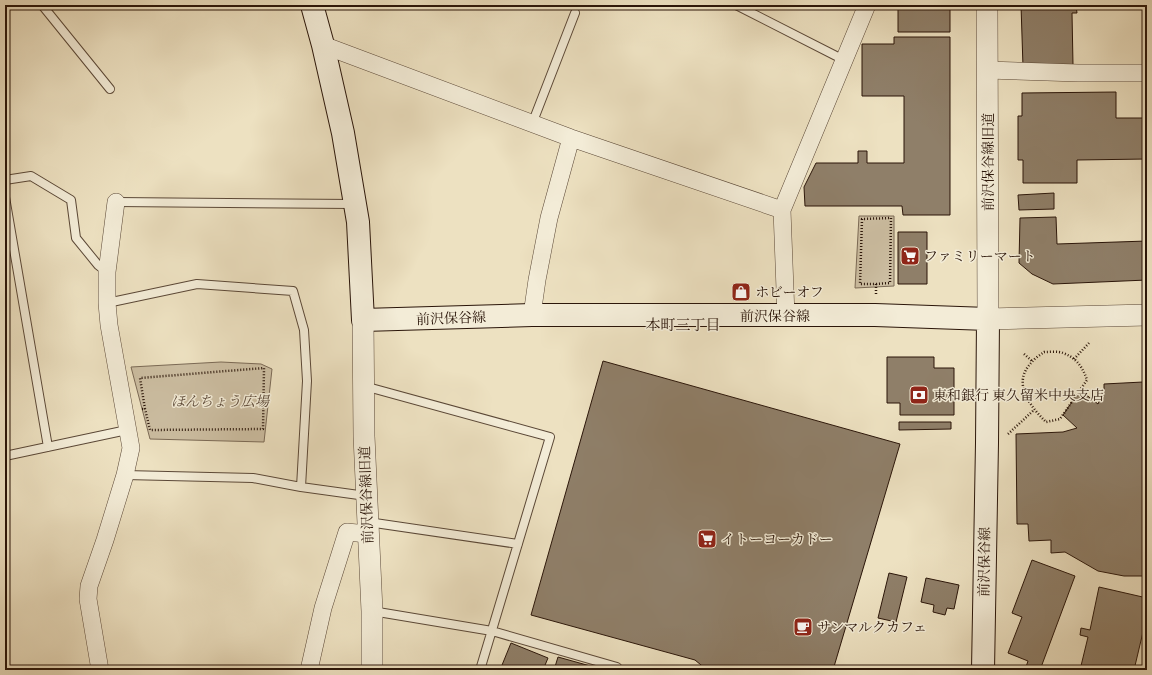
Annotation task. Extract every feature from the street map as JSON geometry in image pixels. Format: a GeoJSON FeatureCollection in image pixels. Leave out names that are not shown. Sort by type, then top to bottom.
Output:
{"type":"FeatureCollection","features":[{"type":"Feature","properties":{"kind":"main road"},"geometry":{"type":"LineString","coordinates":[[312,5],[323,45],[343,133],[358,222],[363,320]]}},
{"type":"Feature","properties":{"kind":"main road","name":"前沢保谷線"},"geometry":{"type":"LineString","coordinates":[[363,320],[532,315],[875,315],[988,319],[983,670]]}},
{"type":"Feature","properties":{"kind":"street"},"geometry":{"type":"LineString","coordinates":[[786,316],[782,210],[867,5]]}},
{"type":"Feature","properties":{"kind":"street","name":"前沢保谷線旧道"},"geometry":{"type":"LineString","coordinates":[[988,5],[988,319]]}},
{"type":"Feature","properties":{"kind":"street"},"geometry":{"type":"LineString","coordinates":[[323,45],[532,124],[782,210]]}},
{"type":"Feature","properties":{"kind":"street"},"geometry":{"type":"LineString","coordinates":[[988,70],[1078,73],[1147,73]]}},
{"type":"Feature","properties":{"kind":"street"},"geometry":{"type":"LineString","coordinates":[[532,315],[549,218],[572,138]]}},
{"type":"Feature","properties":{"kind":"street"},"geometry":{"type":"LineString","coordinates":[[100,670],[88,599],[89,586],[105,540],[131,448],[123,410],[109,325],[107,303],[107,272],[116,202]]}},
{"type":"Feature","properties":{"kind":"street"},"geometry":{"type":"LineString","coordinates":[[988,319],[1147,315]]}},
{"type":"Feature","properties":{"kind":"street","name":"前沢保谷線旧道"},"geometry":{"type":"LineString","coordinates":[[363,320],[366,496],[372,610],[372,670]]}},
{"type":"Feature","properties":{"kind":"street"},"geometry":{"type":"LineString","coordinates":[[309,670],[323,608],[346,532],[367,528]]}},
{"type":"Feature","properties":{"kind":"lane"},"geometry":{"type":"LineString","coordinates":[[42,5],[110,89]]}},
{"type":"Feature","properties":{"kind":"lane"},"geometry":{"type":"LineString","coordinates":[[736,5],[844,60]]}},
{"type":"Feature","properties":{"kind":"lane"},"geometry":{"type":"LineString","coordinates":[[532,124],[575,13]]}},
{"type":"Feature","properties":{"kind":"lane"},"geometry":{"type":"LineString","coordinates":[[5,180],[31,176],[71,200],[76,238],[98,265],[107,272]]}},
{"type":"Feature","properties":{"kind":"lane"},"geometry":{"type":"LineString","coordinates":[[5,197],[48,448]]}},
{"type":"Feature","properties":{"kind":"lane"},"geometry":{"type":"LineString","coordinates":[[116,202],[355,204]]}},
{"type":"Feature","properties":{"kind":"lane"},"geometry":{"type":"LineString","coordinates":[[107,303],[197,284],[293,291],[304,330],[307,381],[301,487]]}},
{"type":"Feature","properties":{"kind":"lane"},"geometry":{"type":"LineString","coordinates":[[364,385],[550,437],[480,670]]}},
{"type":"Feature","properties":{"kind":"lane"},"geometry":{"type":"LineString","coordinates":[[5,456],[127,430]]}},
{"type":"Feature","properties":{"kind":"lane"},"geometry":{"type":"LineString","coordinates":[[124,475],[253,478],[301,487],[366,496]]}},
{"type":"Feature","properties":{"kind":"lane"},"geometry":{"type":"LineString","coordinates":[[367,528],[518,544]]}},
{"type":"Feature","properties":{"kind":"lane"},"geometry":{"type":"LineString","coordinates":[[372,610],[492,631],[617,667],[616,670]]}},
{"type":"Feature","properties":{"kind":"path"},"geometry":{"type":"LineString","coordinates":[[891,218],[890,283],[876,284],[860,284],[862,219],[891,218]]}},
{"type":"Feature","properties":{"kind":"path"},"geometry":{"type":"LineString","coordinates":[[876,284],[876,297]]}},
{"type":"Feature","properties":{"kind":"path"},"geometry":{"type":"LineString","coordinates":[[1074,359],[1089,343]]}},
{"type":"Feature","properties":{"kind":"path"},"geometry":{"type":"LineString","coordinates":[[1044,352],[1062,352],[1074,359],[1083,368],[1087,380],[1060,419],[1046,422],[1034,410],[1024,395],[1023,379],[1025,370],[1032,361],[1044,352]]}},
{"type":"Feature","properties":{"kind":"path"},"geometry":{"type":"LineString","coordinates":[[1024,354],[1032,361]]}},
{"type":"Feature","properties":{"kind":"path"},"geometry":{"type":"LineString","coordinates":[[264,368],[263,429],[150,430],[145,409],[140,378],[264,368]]}},
{"type":"Feature","properties":{"kind":"path"},"geometry":{"type":"LineString","coordinates":[[123,410],[145,409]]}},
{"type":"Feature","properties":{"kind":"path"},"geometry":{"type":"LineString","coordinates":[[1007,434],[1034,410]]}},
{"type":"Feature","properties":{"kind":"green space"},"geometry":{"type":"Polygon","coordinates":[[[859,216],[894,216],[894,286],[855,288],[859,216]]]}},
{"type":"Feature","properties":{"kind":"green space","name":"ほんちょう広場"},"geometry":{"type":"Polygon","coordinates":[[[221,362],[261,364],[272,369],[264,442],[150,439],[131,367],[221,362]]]}},
{"type":"Feature","properties":{"kind":"building"},"geometry":{"type":"Polygon","coordinates":[[[898,5],[928,5],[928,8],[950,8],[950,32],[898,32],[898,5]]]}},
{"type":"Feature","properties":{"kind":"building"},"geometry":{"type":"Polygon","coordinates":[[[1021,5],[1076,5],[1077,13],[1072,13],[1073,65],[1023,67],[1021,5]]]}},
{"type":"Feature","properties":{"kind":"building"},"geometry":{"type":"Polygon","coordinates":[[[894,37],[950,37],[950,215],[903,215],[902,206],[805,206],[804,187],[816,163],[858,163],[858,151],[867,151],[867,163],[904,163],[904,96],[862,96],[862,44],[894,44],[894,37]]]}},
{"type":"Feature","properties":{"kind":"building"},"geometry":{"type":"Polygon","coordinates":[[[1116,92],[1116,118],[1147,118],[1147,159],[1077,160],[1077,183],[1023,183],[1023,160],[1018,160],[1018,116],[1022,116],[1022,93],[1116,92]]]}},
{"type":"Feature","properties":{"kind":"building"},"geometry":{"type":"Polygon","coordinates":[[[1054,193],[1054,209],[1019,210],[1018,195],[1054,193]]]}},
{"type":"Feature","properties":{"kind":"building"},"geometry":{"type":"Polygon","coordinates":[[[1056,217],[1057,244],[1147,241],[1147,280],[1053,284],[1032,274],[1019,263],[1020,218],[1056,217]]]}},
{"type":"Feature","properties":{"kind":"building"},"geometry":{"type":"Polygon","coordinates":[[[898,232],[927,232],[927,284],[898,284],[898,232]]]}},
{"type":"Feature","properties":{"kind":"building"},"geometry":{"type":"Polygon","coordinates":[[[887,357],[934,357],[934,368],[954,368],[954,415],[900,415],[900,403],[887,403],[887,357]]]}},
{"type":"Feature","properties":{"kind":"building"},"geometry":{"type":"Polygon","coordinates":[[[603,361],[900,444],[833,670],[707,670],[695,660],[531,615],[603,361]]]}},
{"type":"Feature","properties":{"kind":"building"},"geometry":{"type":"Polygon","coordinates":[[[1143,376],[1147,376],[1147,576],[1124,576],[1098,571],[1065,552],[1051,553],[1051,540],[1029,541],[1028,524],[1017,524],[1016,434],[1063,432],[1077,428],[1063,415],[1080,390],[1098,404],[1104,390],[1104,384],[1143,382],[1143,376]]]}},
{"type":"Feature","properties":{"kind":"building"},"geometry":{"type":"Polygon","coordinates":[[[899,422],[951,422],[951,429],[899,430],[899,422]]]}},
{"type":"Feature","properties":{"kind":"building"},"geometry":{"type":"Polygon","coordinates":[[[1032,560],[1075,576],[1040,670],[1025,670],[1028,661],[1008,653],[1022,617],[1012,613],[1032,560]]]}},
{"type":"Feature","properties":{"kind":"building"},"geometry":{"type":"Polygon","coordinates":[[[889,573],[907,577],[896,622],[878,618],[889,573]]]}},
{"type":"Feature","properties":{"kind":"building"},"geometry":{"type":"Polygon","coordinates":[[[926,578],[959,585],[954,609],[947,608],[945,615],[933,612],[934,605],[921,602],[926,578]]]}},
{"type":"Feature","properties":{"kind":"building"},"geometry":{"type":"Polygon","coordinates":[[[1099,587],[1147,598],[1147,615],[1134,670],[1080,670],[1088,637],[1080,635],[1081,628],[1090,630],[1099,587]]]}},
{"type":"Feature","properties":{"kind":"building"},"geometry":{"type":"Polygon","coordinates":[[[511,643],[548,658],[543,670],[500,670],[511,643]]]}},
{"type":"Feature","properties":{"kind":"building"},"geometry":{"type":"Polygon","coordinates":[[[558,657],[601,669],[601,670],[554,670],[558,657]]]}},
{"type":"Feature","properties":{"kind":"place","name":"ファミリーマート"},"geometry":{"type":"Point","coordinates":[910,256]}},
{"type":"Feature","properties":{"kind":"place","name":"ホビーオフ"},"geometry":{"type":"Point","coordinates":[741,292]}},
{"type":"Feature","properties":{"kind":"place","name":"東和銀行 東久留米中央支店"},"geometry":{"type":"Point","coordinates":[919,395]}},
{"type":"Feature","properties":{"kind":"place","name":"イトーヨーカドー"},"geometry":{"type":"Point","coordinates":[707,539]}},
{"type":"Feature","properties":{"kind":"place","name":"サンマルクカフェ"},"geometry":{"type":"Point","coordinates":[803,627]}},
{"type":"Feature","properties":{"kind":"district","name":"本町三丁目"},"geometry":{"type":"Point","coordinates":[683,324]}}]}
